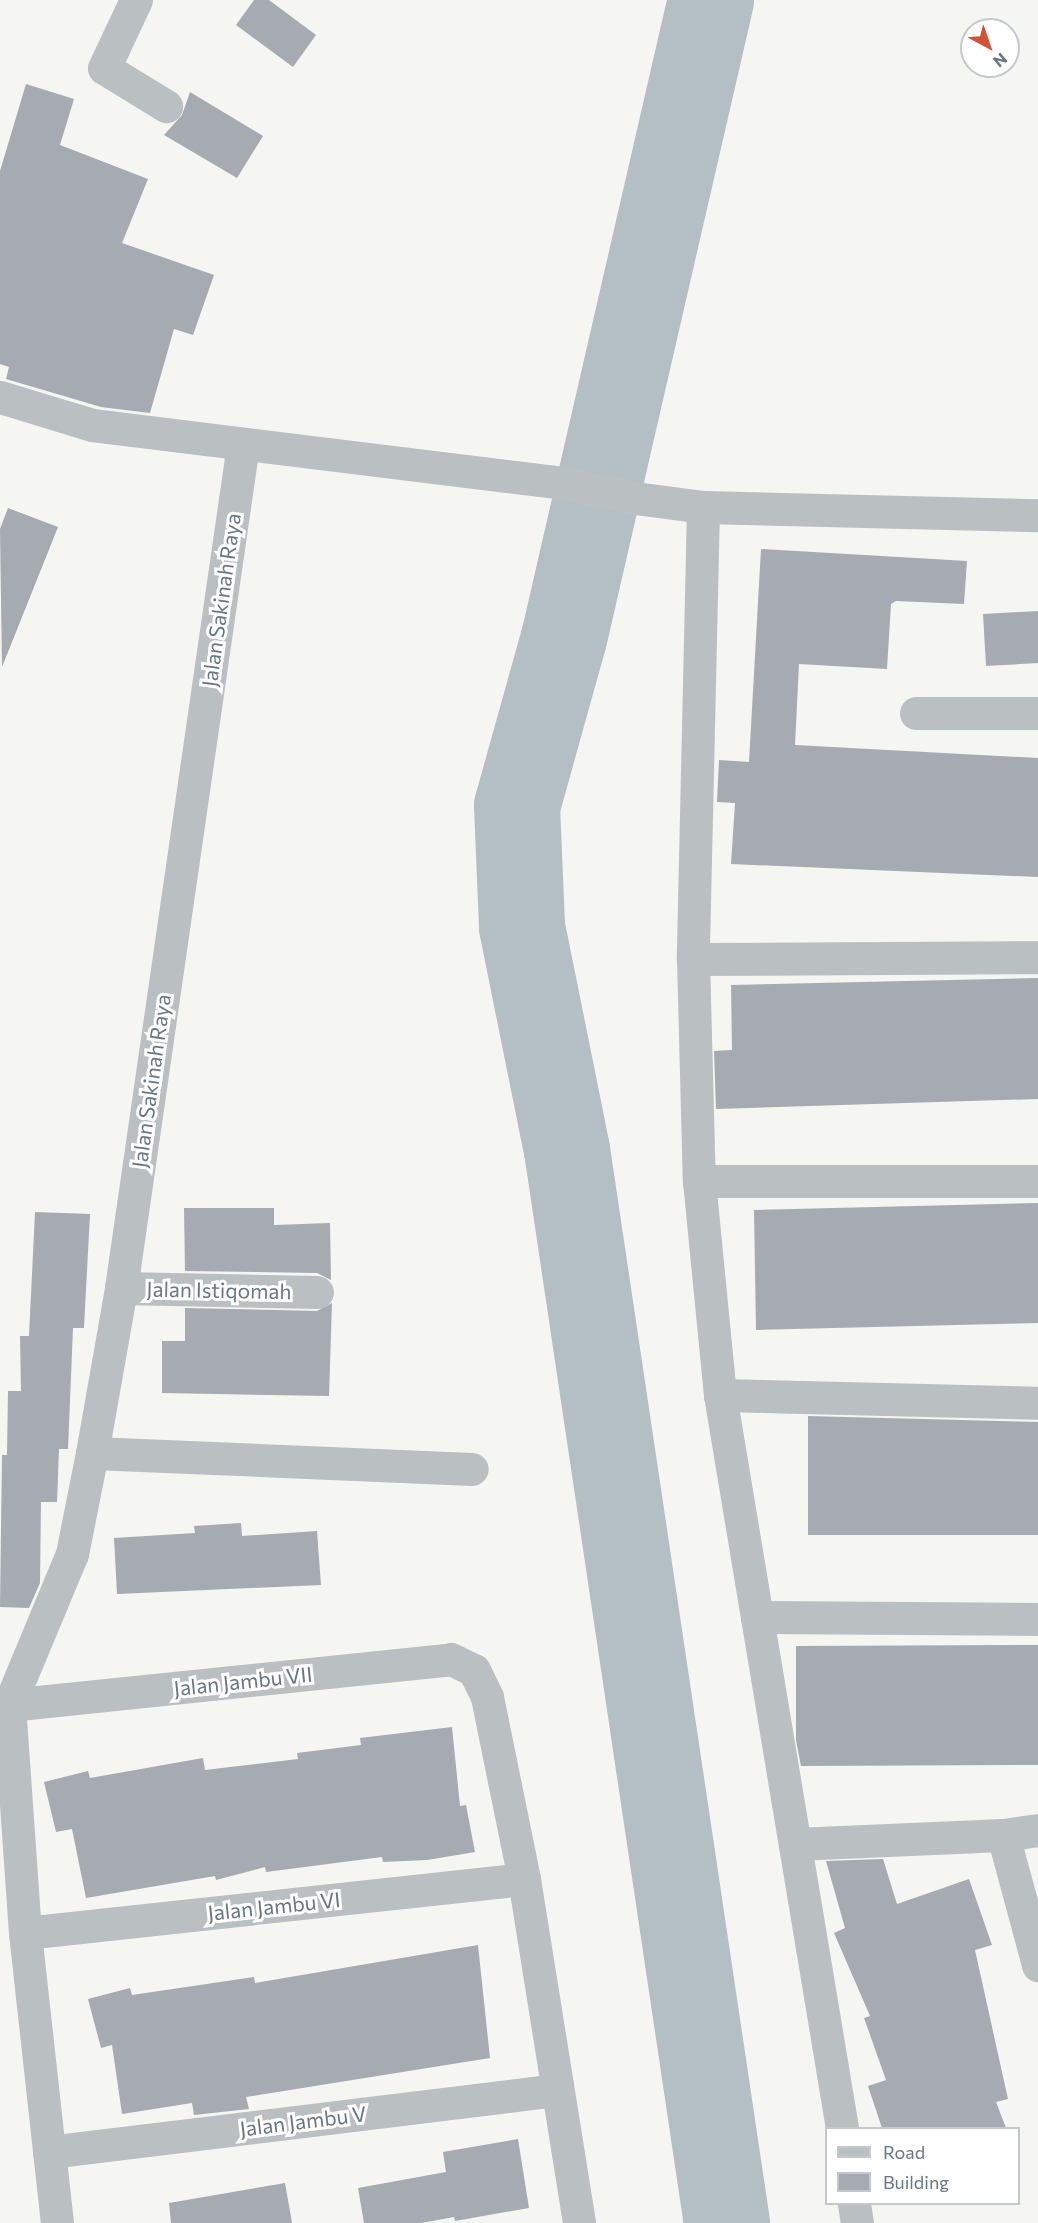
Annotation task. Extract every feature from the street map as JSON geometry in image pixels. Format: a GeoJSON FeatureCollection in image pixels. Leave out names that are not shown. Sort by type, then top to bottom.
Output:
{"type":"FeatureCollection","features":[{"type":"Feature","properties":{"kind":"street"},"geometry":{"type":"LineString","coordinates":[[136,0],[104,68],[110,75],[166,106]]}},
{"type":"Feature","properties":{"kind":"street"},"geometry":{"type":"LineString","coordinates":[[0,398],[92,425],[563,483],[635,498],[703,507],[1038,515]]}},
{"type":"Feature","properties":{"kind":"street","name":"Jalan Sakinah Raya"},"geometry":{"type":"LineString","coordinates":[[9,1705],[72,1554],[92,1453],[121,1288],[243,444]]}},
{"type":"Feature","properties":{"kind":"street"},"geometry":{"type":"LineString","coordinates":[[703,507],[693,958],[699,1181],[720,1395],[842,2127]]}},
{"type":"Feature","properties":{"kind":"street"},"geometry":{"type":"LineString","coordinates":[[916,713],[1038,713]]}},
{"type":"Feature","properties":{"kind":"street"},"geometry":{"type":"LineString","coordinates":[[693,958],[1038,957]]}},
{"type":"Feature","properties":{"kind":"street"},"geometry":{"type":"LineString","coordinates":[[699,1181],[1038,1181]]}},
{"type":"Feature","properties":{"kind":"street","name":"Jalan Istiqomah"},"geometry":{"type":"LineString","coordinates":[[121,1288],[317,1292]]}},
{"type":"Feature","properties":{"kind":"street"},"geometry":{"type":"LineString","coordinates":[[720,1395],[1038,1403]]}},
{"type":"Feature","properties":{"kind":"street"},"geometry":{"type":"LineString","coordinates":[[92,1453],[472,1469]]}},
{"type":"Feature","properties":{"kind":"street"},"geometry":{"type":"LineString","coordinates":[[757,1617],[1038,1619]]}},
{"type":"Feature","properties":{"kind":"street","name":"Jalan Jambu VII"},"geometry":{"type":"LineString","coordinates":[[9,1705],[451,1659],[474,1670],[487,1697],[524,1879]]}},
{"type":"Feature","properties":{"kind":"street"},"geometry":{"type":"LineString","coordinates":[[9,1705],[25,1933],[57,2223]]}},
{"type":"Feature","properties":{"kind":"street"},"geometry":{"type":"LineString","coordinates":[[795,1844],[1003,1835],[1038,1830]]}},
{"type":"Feature","properties":{"kind":"street"},"geometry":{"type":"LineString","coordinates":[[1003,1835],[1037,1955]]}},
{"type":"Feature","properties":{"kind":"street"},"geometry":{"type":"LineString","coordinates":[[524,1879],[579,2223]]}},
{"type":"Feature","properties":{"kind":"street","name":"Jalan Jambu VI"},"geometry":{"type":"LineString","coordinates":[[25,1933],[524,1879]]}},
{"type":"Feature","properties":{"kind":"street","name":"Jalan Jambu V"},"geometry":{"type":"LineString","coordinates":[[49,2152],[557,2090]]}},
{"type":"Feature","properties":{"kind":"street"},"geometry":{"type":"LineString","coordinates":[[854,2205],[857,2223]]}},
{"type":"Feature","properties":{"kind":"building"},"geometry":{"type":"Polygon","coordinates":[[[254,0],[269,0],[316,35],[293,67],[236,25],[254,0]]]}},
{"type":"Feature","properties":{"kind":"building"},"geometry":{"type":"Polygon","coordinates":[[[26,84],[74,99],[60,145],[148,179],[122,243],[214,275],[193,335],[174,329],[150,413],[101,407],[6,379],[9,367],[0,364],[0,171],[26,84]]]}},
{"type":"Feature","properties":{"kind":"building"},"geometry":{"type":"Polygon","coordinates":[[[190,92],[263,136],[237,178],[164,135],[182,115],[190,92]]]}},
{"type":"Feature","properties":{"kind":"building"},"geometry":{"type":"Polygon","coordinates":[[[8,508],[58,527],[2,667],[0,529],[8,508]]]}},
{"type":"Feature","properties":{"kind":"building"},"geometry":{"type":"Polygon","coordinates":[[[761,549],[967,561],[964,604],[896,601],[891,604],[887,669],[799,664],[795,745],[1038,758],[1038,877],[731,864],[735,803],[717,802],[719,760],[749,762],[761,549]]]}},
{"type":"Feature","properties":{"kind":"building"},"geometry":{"type":"Polygon","coordinates":[[[1038,611],[1038,663],[986,666],[983,614],[1038,611]]]}},
{"type":"Feature","properties":{"kind":"building"},"geometry":{"type":"Polygon","coordinates":[[[1038,978],[1038,1099],[716,1109],[714,1051],[732,1050],[731,985],[1038,978]]]}},
{"type":"Feature","properties":{"kind":"building"},"geometry":{"type":"Polygon","coordinates":[[[1038,1203],[1038,1323],[756,1330],[754,1210],[1038,1203]]]}},
{"type":"Feature","properties":{"kind":"building"},"geometry":{"type":"Polygon","coordinates":[[[184,1208],[274,1208],[274,1225],[330,1223],[331,1280],[317,1273],[185,1271],[184,1208]]]}},
{"type":"Feature","properties":{"kind":"building"},"geometry":{"type":"Polygon","coordinates":[[[35,1212],[90,1214],[84,1328],[73,1328],[68,1449],[59,1449],[57,1502],[41,1502],[40,1583],[29,1608],[0,1607],[2,1455],[7,1455],[8,1391],[21,1391],[20,1336],[29,1336],[35,1212]]]}},
{"type":"Feature","properties":{"kind":"building"},"geometry":{"type":"Polygon","coordinates":[[[332,1303],[329,1396],[162,1393],[162,1341],[185,1341],[185,1308],[317,1311],[332,1303]]]}},
{"type":"Feature","properties":{"kind":"building"},"geometry":{"type":"Polygon","coordinates":[[[808,1416],[1038,1422],[1038,1535],[808,1535],[808,1416]]]}},
{"type":"Feature","properties":{"kind":"building"},"geometry":{"type":"Polygon","coordinates":[[[241,1523],[242,1536],[317,1531],[321,1585],[117,1594],[114,1538],[195,1533],[194,1526],[241,1523]]]}},
{"type":"Feature","properties":{"kind":"building"},"geometry":{"type":"Polygon","coordinates":[[[1038,1645],[1038,1765],[801,1766],[796,1740],[796,1646],[1038,1645]]]}},
{"type":"Feature","properties":{"kind":"building"},"geometry":{"type":"Polygon","coordinates":[[[452,1727],[460,1806],[466,1805],[475,1852],[427,1860],[383,1862],[382,1857],[266,1872],[265,1867],[216,1880],[215,1876],[86,1898],[72,1829],[56,1832],[44,1782],[88,1771],[90,1778],[203,1758],[205,1770],[298,1759],[297,1753],[361,1745],[360,1738],[452,1727]]]}},
{"type":"Feature","properties":{"kind":"building"},"geometry":{"type":"Polygon","coordinates":[[[883,1859],[897,1904],[969,1879],[992,1945],[975,1950],[1008,2099],[996,2102],[1006,2127],[882,2127],[868,2086],[886,2080],[864,2018],[870,2016],[834,1933],[845,1928],[826,1861],[883,1859]]]}},
{"type":"Feature","properties":{"kind":"building"},"geometry":{"type":"Polygon","coordinates":[[[478,1945],[490,2058],[246,2097],[249,2109],[194,2115],[192,2103],[122,2114],[112,2045],[101,2048],[88,1999],[130,1988],[132,1995],[254,1977],[255,1983],[478,1945]]]}},
{"type":"Feature","properties":{"kind":"building"},"geometry":{"type":"Polygon","coordinates":[[[518,2139],[529,2208],[455,2221],[454,2217],[421,2223],[364,2223],[358,2188],[446,2172],[443,2152],[518,2139]]]}},
{"type":"Feature","properties":{"kind":"building"},"geometry":{"type":"Polygon","coordinates":[[[285,2183],[292,2223],[171,2223],[169,2203],[285,2183]]]}},
{"type":"Feature","properties":{"kind":"waterway"},"geometry":{"type":"LineString","coordinates":[[711,0],[564,638],[517,806],[522,927],[567,1150],[727,2223]]}}]}
